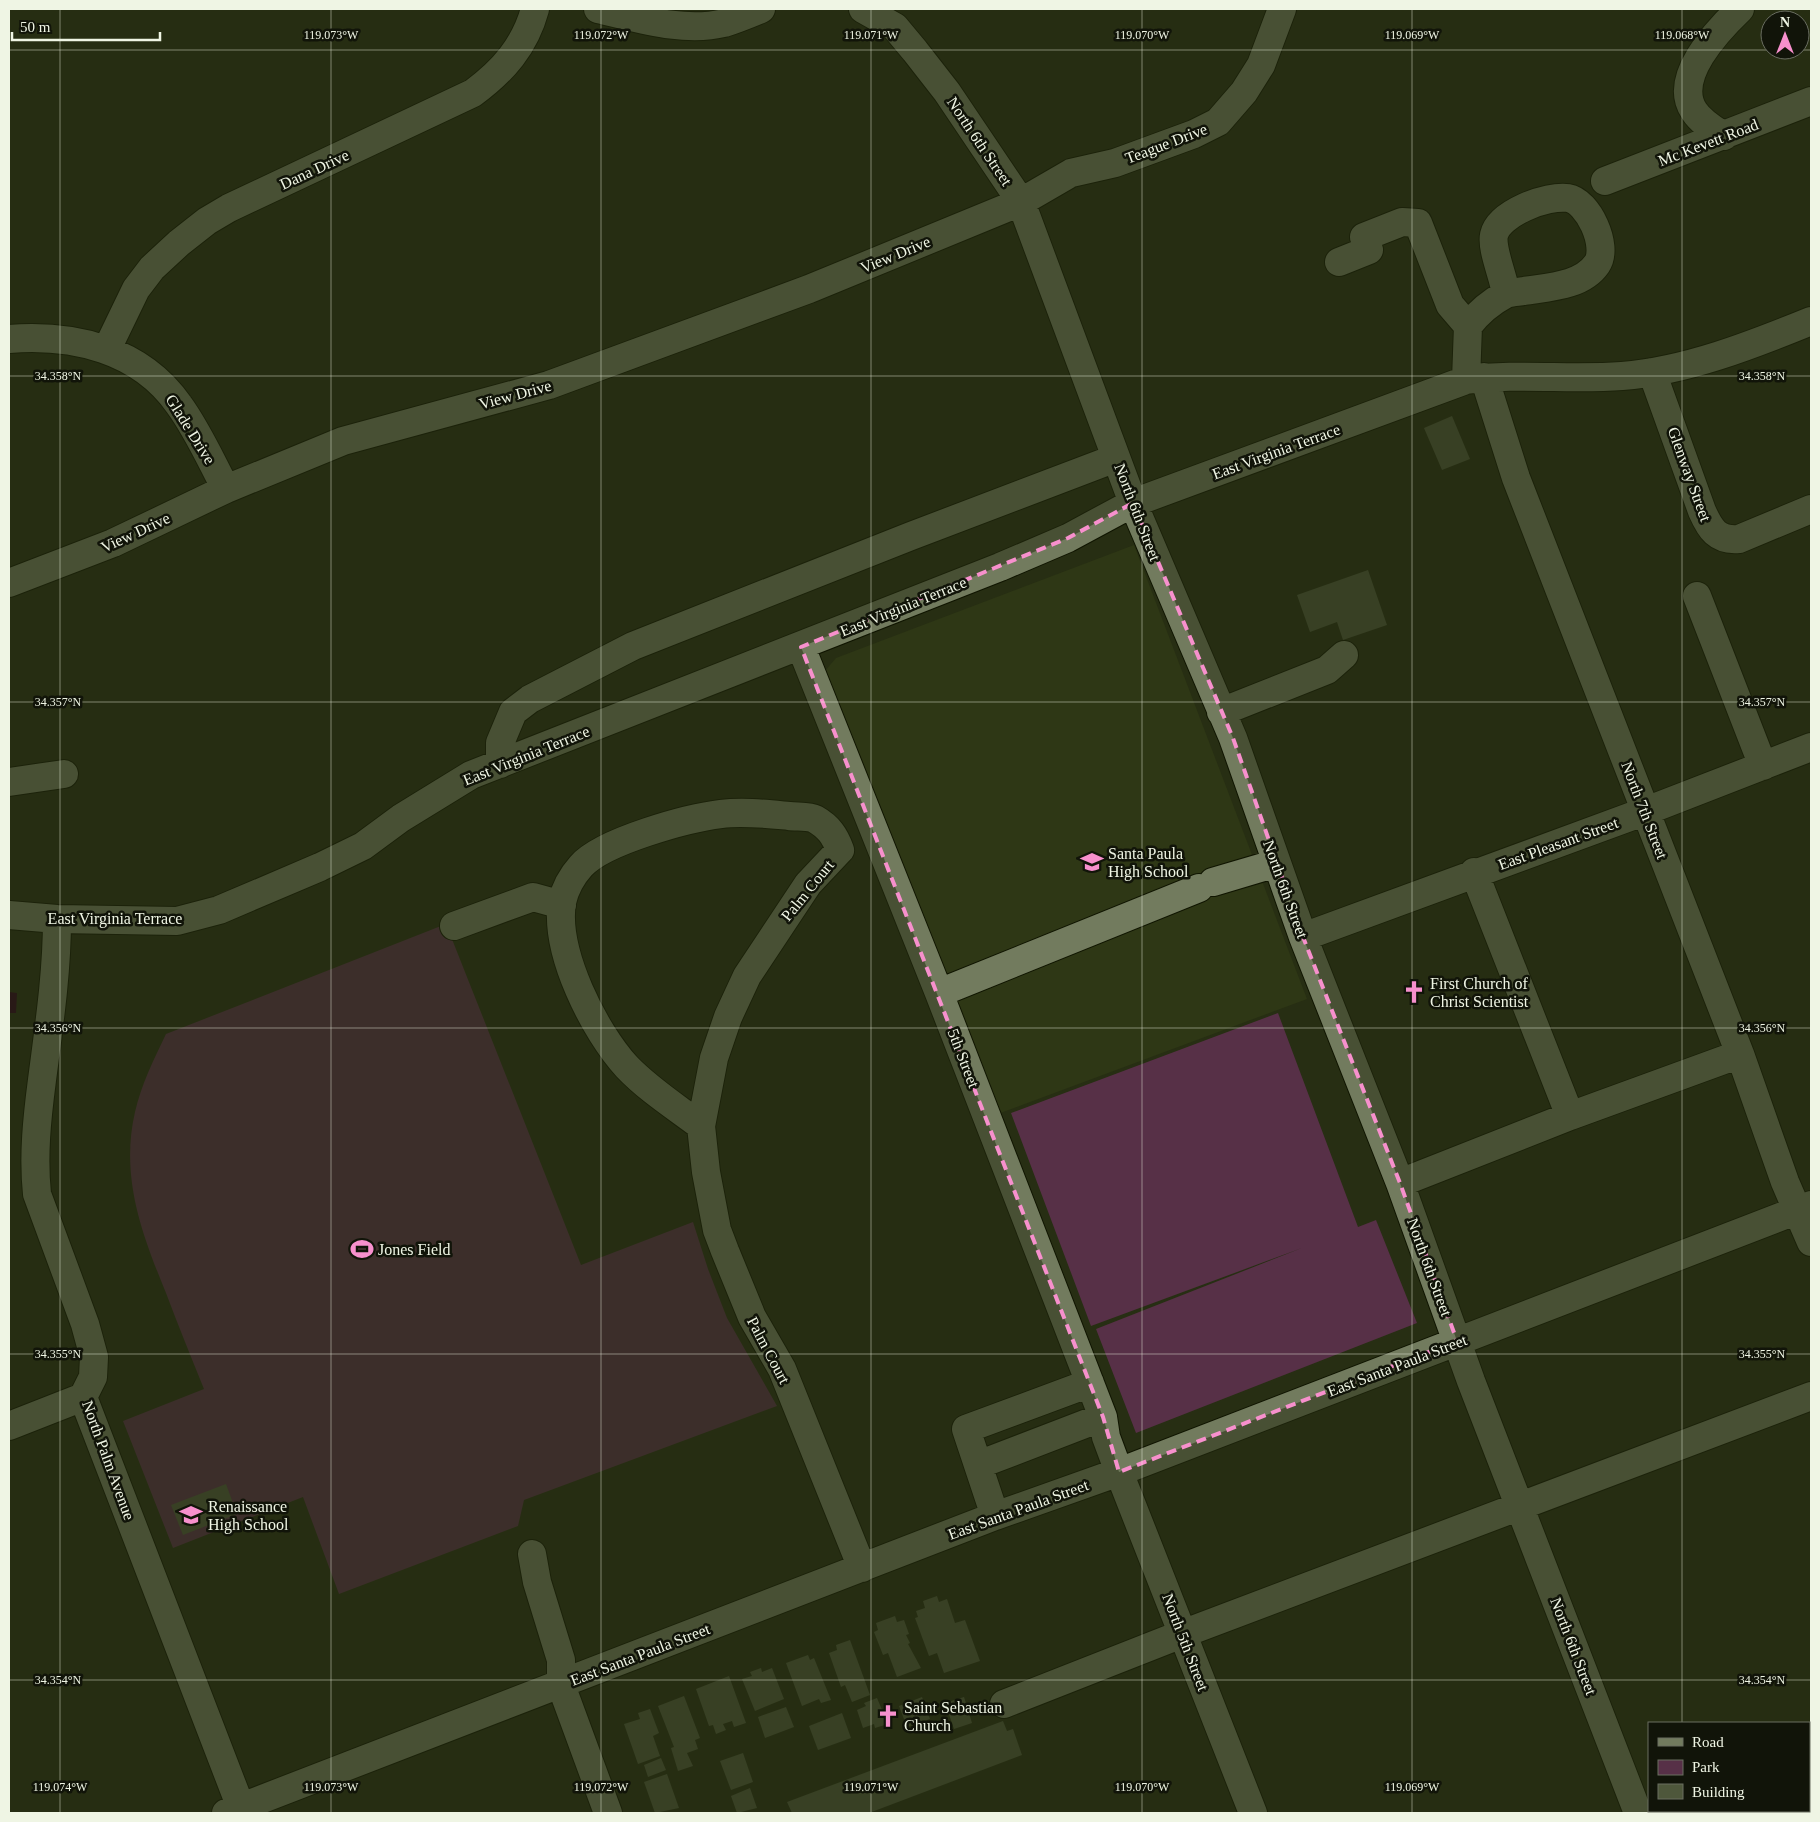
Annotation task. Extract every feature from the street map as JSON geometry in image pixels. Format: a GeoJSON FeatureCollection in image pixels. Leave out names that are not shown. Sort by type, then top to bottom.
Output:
{"type":"FeatureCollection","features":[{"type":"Feature","properties":{"kind":"street","name":"Dana Drive"},"geometry":{"type":"LineString","coordinates":[[107,349],[136,289],[152,268],[179,243],[229,208],[473,93],[495,77],[508,63],[521,44],[535,9]]}},
{"type":"Feature","properties":{"kind":"street"},"geometry":{"type":"LineString","coordinates":[[598,9],[685,26],[723,23],[761,9]]}},
{"type":"Feature","properties":{"kind":"street","name":"North 6th Street"},"geometry":{"type":"LineString","coordinates":[[863,9],[895,27],[915,51],[947,92],[1021,202],[1133,503],[1221,712],[1303,936],[1400,1183],[1457,1341],[1638,1813]]}},
{"type":"Feature","properties":{"kind":"street","name":"Teague Drive"},"geometry":{"type":"LineString","coordinates":[[1021,202],[1058,178],[1115,162],[1194,134],[1218,122],[1244,92],[1261,65],[1282,9]]}},
{"type":"Feature","properties":{"kind":"street"},"geometry":{"type":"LineString","coordinates":[[1724,136],[1701,120],[1693,110],[1688,99],[1688,87],[1700,57],[1711,40],[1740,9]]}},
{"type":"Feature","properties":{"kind":"street","name":"Mc Kevett Road"},"geometry":{"type":"LineString","coordinates":[[1605,181],[1811,101]]}},
{"type":"Feature","properties":{"kind":"street","name":"View Drive"},"geometry":{"type":"LineString","coordinates":[[9,583],[114,543],[226,489],[343,441],[549,385],[809,289],[1021,202]]}},
{"type":"Feature","properties":{"kind":"street"},"geometry":{"type":"LineString","coordinates":[[1339,262],[1369,250],[1364,236],[1402,222],[1418,223],[1450,305],[1468,326],[1479,312],[1506,294]]}},
{"type":"Feature","properties":{"kind":"street","name":"East Virginia Terrace"},"geometry":{"type":"LineString","coordinates":[[9,915],[57,919],[177,920],[219,910],[320,867],[363,846],[401,818],[471,775],[801,647],[1068,538],[1133,503],[1475,378],[1514,376],[1584,378],[1652,372],[1750,346],[1811,321]]}},
{"type":"Feature","properties":{"kind":"street","name":"North 7th Street"},"geometry":{"type":"LineString","coordinates":[[1468,326],[1475,378],[1516,478],[1740,1054],[1804,1208],[1811,1242]]}},
{"type":"Feature","properties":{"kind":"street","name":"Glade Drive"},"geometry":{"type":"LineString","coordinates":[[9,338],[68,339],[107,349],[142,368],[179,404],[197,433],[226,489]]}},
{"type":"Feature","properties":{"kind":"street","name":"Glenway Street"},"geometry":{"type":"LineString","coordinates":[[1652,372],[1702,511],[1710,529],[1718,536],[1728,540],[1739,539],[1811,509]]}},
{"type":"Feature","properties":{"kind":"street"},"geometry":{"type":"LineString","coordinates":[[500,764],[500,743],[512,712],[530,699],[633,646],[910,536],[1116,458]]}},
{"type":"Feature","properties":{"kind":"street"},"geometry":{"type":"LineString","coordinates":[[1697,596],[1763,766]]}},
{"type":"Feature","properties":{"kind":"street","name":"5th Street"},"geometry":{"type":"LineString","coordinates":[[801,647],[939,993],[1103,1417],[1106,1437],[1119,1472]]}},
{"type":"Feature","properties":{"kind":"street"},"geometry":{"type":"LineString","coordinates":[[1221,712],[1328,670],[1337,664],[1344,655]]}},
{"type":"Feature","properties":{"kind":"street","name":"East Pleasant Street"},"geometry":{"type":"LineString","coordinates":[[1303,936],[1474,872],[1646,811],[1811,746]]}},
{"type":"Feature","properties":{"kind":"street"},"geometry":{"type":"LineString","coordinates":[[9,782],[64,774]]}},
{"type":"Feature","properties":{"kind":"street","name":"Palm Court"},"geometry":{"type":"LineString","coordinates":[[701,1126],[643,1082],[627,1066],[589,1014],[570,964],[562,921],[562,904],[570,882],[590,858],[601,851],[655,830],[723,814],[814,818],[834,834],[840,850],[808,884],[747,976],[732,1008],[714,1058],[701,1126],[706,1172],[717,1230],[724,1252],[752,1317],[782,1369],[862,1568]]}},
{"type":"Feature","properties":{"kind":"street"},"geometry":{"type":"LineString","coordinates":[[939,993],[1206,885],[1277,863]]}},
{"type":"Feature","properties":{"kind":"street"},"geometry":{"type":"LineString","coordinates":[[1474,872],[1570,1116]]}},
{"type":"Feature","properties":{"kind":"street"},"geometry":{"type":"LineString","coordinates":[[454,926],[533,897],[562,904]]}},
{"type":"Feature","properties":{"kind":"street","name":"North Palm Avenue"},"geometry":{"type":"LineString","coordinates":[[57,919],[57,959],[36,1127],[34,1172],[37,1194],[85,1324],[94,1357],[93,1377],[83,1397],[236,1811]]}},
{"type":"Feature","properties":{"kind":"street"},"geometry":{"type":"LineString","coordinates":[[1400,1183],[1570,1116],[1740,1054]]}},
{"type":"Feature","properties":{"kind":"street","name":"East Santa Paula Street"},"geometry":{"type":"LineString","coordinates":[[236,1811],[995,1516],[1119,1472],[1804,1208]]}},
{"type":"Feature","properties":{"kind":"street"},"geometry":{"type":"LineString","coordinates":[[995,1516],[966,1429],[1090,1384]]}},
{"type":"Feature","properties":{"kind":"street"},"geometry":{"type":"LineString","coordinates":[[1004,1704],[1182,1634],[1522,1507],[1811,1396]]}},
{"type":"Feature","properties":{"kind":"street"},"geometry":{"type":"LineString","coordinates":[[9,1426],[83,1397]]}},
{"type":"Feature","properties":{"kind":"street"},"geometry":{"type":"LineString","coordinates":[[978,1465],[1103,1417]]}},
{"type":"Feature","properties":{"kind":"street","name":"North 5th Street"},"geometry":{"type":"LineString","coordinates":[[1119,1472],[1253,1813]]}},
{"type":"Feature","properties":{"kind":"street"},"geometry":{"type":"LineString","coordinates":[[532,1554],[537,1582],[561,1660],[561,1685],[608,1813]]}},
{"type":"Feature","properties":{"kind":"highlighted area"},"geometry":{"type":"Polygon","coordinates":[[[1133,503],[1233,738],[1303,937],[1400,1183],[1457,1341],[1119,1472],[1103,1417],[801,647],[1068,538],[1133,503]]]}},
{"type":"Feature","properties":{"kind":"shaded area"},"geometry":{"type":"Polygon","coordinates":[[[1134,545],[1307,999],[995,1115],[825,671],[836,658],[1134,545]]]}},
{"type":"Feature","properties":{"kind":"shaded area"},"geometry":{"type":"Polygon","coordinates":[[[9,992],[17,993],[16,1013],[9,1013],[9,992]]]}},
{"type":"Feature","properties":{"kind":"green space","name":"Jones Field"},"geometry":{"type":"Polygon","coordinates":[[[446,924],[581,1265],[693,1222],[708,1269],[727,1318],[777,1406],[524,1500],[518,1526],[339,1594],[303,1497],[173,1548],[123,1421],[204,1389],[149,1249],[136,1205],[130,1159],[131,1136],[135,1112],[148,1072],[166,1034],[446,924]]]}},
{"type":"Feature","properties":{"kind":"green space"},"geometry":{"type":"Polygon","coordinates":[[[1278,1013],[1358,1227],[1376,1220],[1417,1323],[1136,1433],[1096,1329],[1302,1248],[1091,1326],[1011,1113],[1278,1013]]]}},
{"type":"Feature","properties":{"kind":"building"},"geometry":{"type":"Polygon","coordinates":[[[1452,416],[1470,459],[1442,470],[1424,428],[1452,416]]]}},
{"type":"Feature","properties":{"kind":"building"},"geometry":{"type":"Polygon","coordinates":[[[1368,570],[1387,625],[1343,640],[1337,622],[1310,632],[1297,595],[1368,570]]]}},
{"type":"Feature","properties":{"kind":"building"},"geometry":{"type":"Polygon","coordinates":[[[226,1484],[237,1514],[183,1535],[171,1505],[226,1484]]]}},
{"type":"Feature","properties":{"kind":"building"},"geometry":{"type":"Polygon","coordinates":[[[937,1596],[939,1602],[947,1599],[955,1623],[965,1620],[980,1661],[944,1673],[937,1653],[929,1656],[915,1618],[918,1617],[916,1611],[925,1608],[923,1601],[937,1596]]]}},
{"type":"Feature","properties":{"kind":"building"},"geometry":{"type":"Polygon","coordinates":[[[895,1616],[897,1622],[904,1620],[909,1634],[906,1635],[910,1643],[908,1644],[921,1668],[897,1677],[888,1653],[883,1655],[874,1632],[878,1630],[876,1623],[895,1616]]]}},
{"type":"Feature","properties":{"kind":"building"},"geometry":{"type":"Polygon","coordinates":[[[850,1640],[870,1695],[852,1702],[845,1685],[841,1687],[829,1653],[837,1650],[836,1645],[850,1640]]]}},
{"type":"Feature","properties":{"kind":"building"},"geometry":{"type":"Polygon","coordinates":[[[808,1655],[810,1660],[814,1658],[831,1700],[821,1703],[819,1699],[802,1706],[786,1663],[808,1655]]]}},
{"type":"Feature","properties":{"kind":"building"},"geometry":{"type":"Polygon","coordinates":[[[761,1668],[762,1672],[772,1668],[784,1699],[755,1711],[742,1679],[752,1676],[750,1672],[761,1668]]]}},
{"type":"Feature","properties":{"kind":"building"},"geometry":{"type":"Polygon","coordinates":[[[729,1676],[746,1723],[734,1727],[732,1721],[723,1724],[726,1730],[716,1734],[713,1725],[709,1726],[696,1689],[729,1676]]]}},
{"type":"Feature","properties":{"kind":"building"},"geometry":{"type":"Polygon","coordinates":[[[684,1696],[700,1738],[695,1740],[698,1749],[687,1753],[693,1766],[678,1771],[671,1748],[674,1747],[658,1706],[684,1696]]]}},
{"type":"Feature","properties":{"kind":"building"},"geometry":{"type":"Polygon","coordinates":[[[922,1697],[930,1719],[907,1727],[899,1706],[922,1697]]]}},
{"type":"Feature","properties":{"kind":"building"},"geometry":{"type":"Polygon","coordinates":[[[964,1697],[972,1723],[954,1729],[945,1703],[964,1697]]]}},
{"type":"Feature","properties":{"kind":"building"},"geometry":{"type":"Polygon","coordinates":[[[877,1698],[888,1724],[875,1728],[874,1724],[863,1728],[857,1710],[866,1706],[864,1703],[877,1698]]]}},
{"type":"Feature","properties":{"kind":"building"},"geometry":{"type":"Polygon","coordinates":[[[786,1707],[794,1727],[765,1738],[758,1717],[786,1707]]]}},
{"type":"Feature","properties":{"kind":"building"},"geometry":{"type":"Polygon","coordinates":[[[650,1709],[659,1733],[653,1736],[660,1756],[638,1764],[624,1724],[640,1719],[638,1713],[650,1709]]]}},
{"type":"Feature","properties":{"kind":"building"},"geometry":{"type":"Polygon","coordinates":[[[842,1713],[851,1738],[818,1750],[809,1726],[842,1713]]]}},
{"type":"Feature","properties":{"kind":"building"},"geometry":{"type":"Polygon","coordinates":[[[1003,1721],[1007,1731],[1013,1729],[1022,1755],[869,1813],[792,1813],[787,1802],[1003,1721]]]}},
{"type":"Feature","properties":{"kind":"building"},"geometry":{"type":"Polygon","coordinates":[[[743,1753],[753,1782],[731,1790],[720,1761],[743,1753]]]}},
{"type":"Feature","properties":{"kind":"building"},"geometry":{"type":"Polygon","coordinates":[[[661,1758],[666,1770],[648,1777],[644,1765],[661,1758]]]}},
{"type":"Feature","properties":{"kind":"building"},"geometry":{"type":"Polygon","coordinates":[[[667,1774],[679,1808],[655,1813],[644,1782],[667,1774]]]}},
{"type":"Feature","properties":{"kind":"building"},"geometry":{"type":"Polygon","coordinates":[[[750,1788],[757,1808],[737,1813],[731,1796],[750,1788]]]}},
{"type":"Feature","properties":{"kind":"place","name":"Santa Paula High School"},"geometry":{"type":"Point","coordinates":[1092,862]}},
{"type":"Feature","properties":{"kind":"place","name":"First Church of Christ Scientist"},"geometry":{"type":"Point","coordinates":[1414,992]}},
{"type":"Feature","properties":{"kind":"place","name":"Jones Field"},"geometry":{"type":"Point","coordinates":[362,1249]}},
{"type":"Feature","properties":{"kind":"place","name":"Renaissance High School"},"geometry":{"type":"Point","coordinates":[191,1515]}},
{"type":"Feature","properties":{"kind":"place","name":"Saint Sebastian Church"},"geometry":{"type":"Point","coordinates":[888,1716]}}]}
